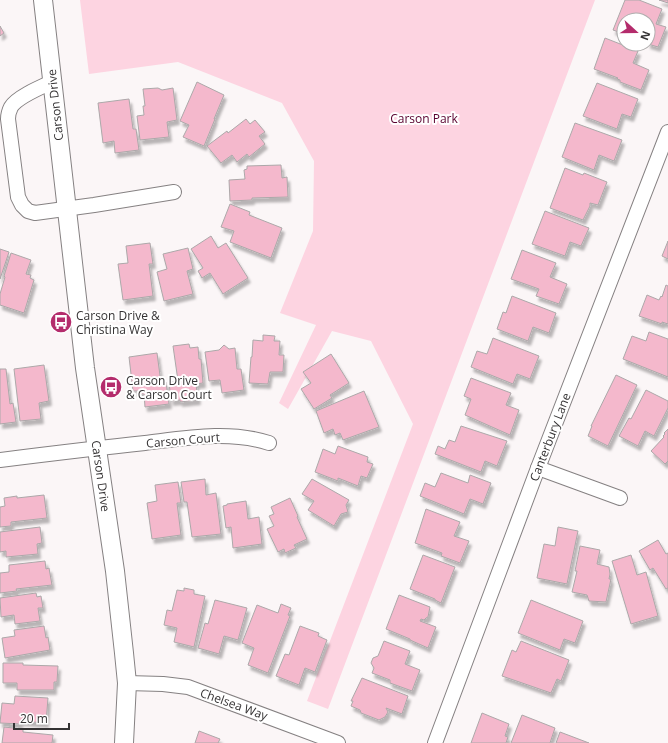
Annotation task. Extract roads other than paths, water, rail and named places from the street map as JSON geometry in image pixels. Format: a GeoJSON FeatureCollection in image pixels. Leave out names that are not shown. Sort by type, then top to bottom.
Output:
{"type":"FeatureCollection","features":[{"type":"Feature","properties":{"kind":"street","name":"Carson Drive"},"geometry":{"type":"LineString","coordinates":[[43,0],[86,368],[115,571],[127,683],[124,743]]}},
{"type":"Feature","properties":{"kind":"street"},"geometry":{"type":"LineString","coordinates":[[52,82],[20,99],[12,106],[9,113],[8,119],[18,197],[22,205],[28,211],[35,213],[67,209],[174,192]]}},
{"type":"Feature","properties":{"kind":"street","name":"Canterbury Lane"},"geometry":{"type":"LineString","coordinates":[[435,743],[538,468],[668,132]]}},
{"type":"Feature","properties":{"kind":"street","name":"Carson Court"},"geometry":{"type":"LineString","coordinates":[[0,460],[211,436],[234,436],[262,440],[270,443]]}},
{"type":"Feature","properties":{"kind":"street"},"geometry":{"type":"LineString","coordinates":[[538,468],[620,498]]}},
{"type":"Feature","properties":{"kind":"street","name":"Chelsea Way"},"geometry":{"type":"LineString","coordinates":[[127,683],[163,684],[188,687],[338,743]]}},
{"type":"Feature","properties":{"kind":"place","name":"Carson Drive & Christina Way"},"geometry":{"type":"Point","coordinates":[61,322]}},
{"type":"Feature","properties":{"kind":"place","name":"Carson Drive & Carson Court"},"geometry":{"type":"Point","coordinates":[111,387]}},
{"type":"Feature","properties":{"kind":"park label","name":"Carson Park"},"geometry":{"type":"Point","coordinates":[424,118]}}]}
